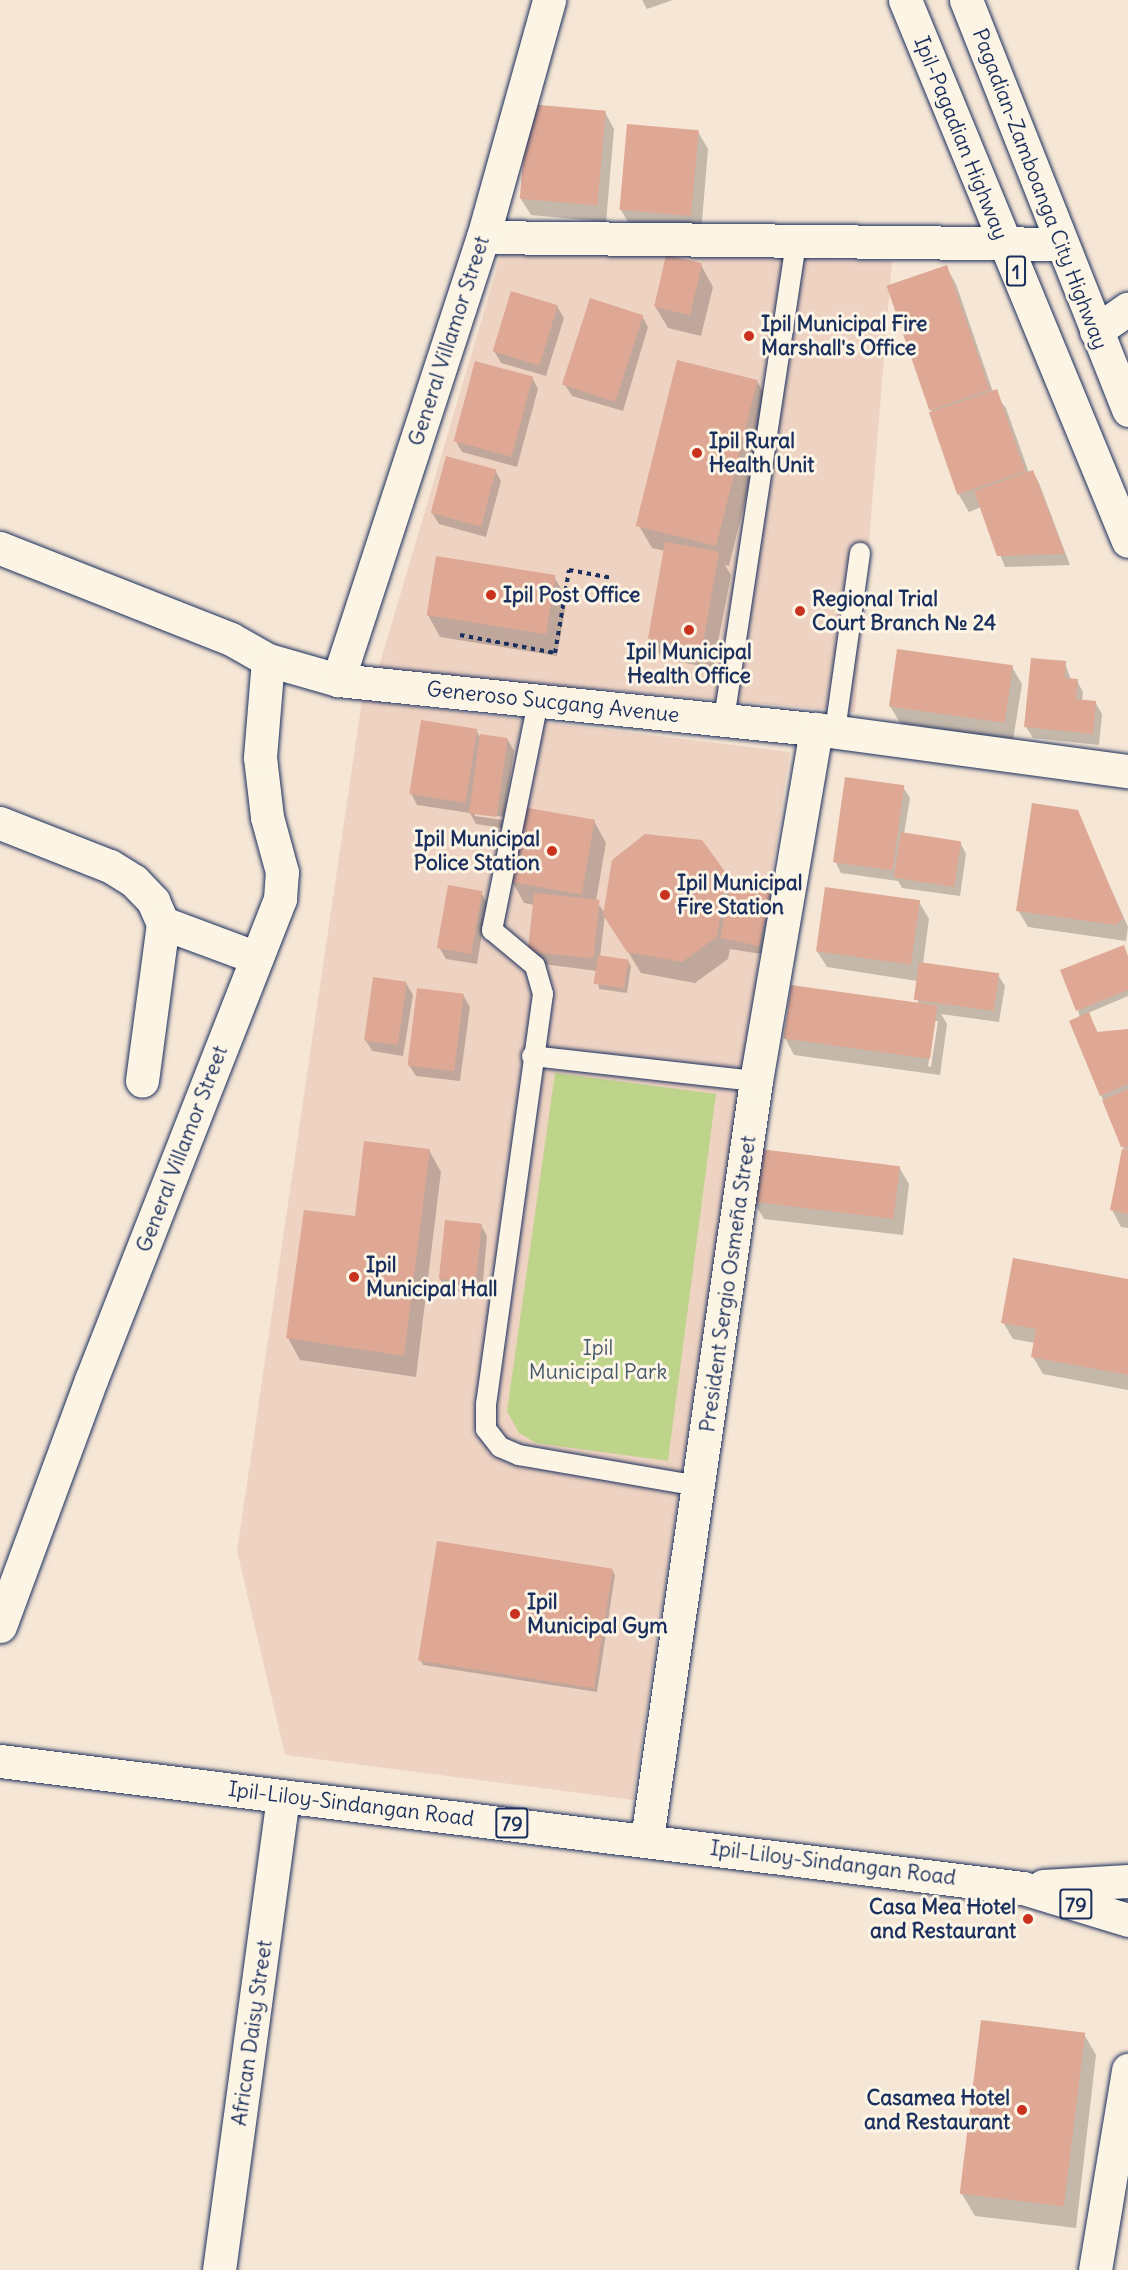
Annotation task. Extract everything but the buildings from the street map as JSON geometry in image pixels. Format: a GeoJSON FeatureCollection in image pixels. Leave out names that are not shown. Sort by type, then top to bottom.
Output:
{"type":"FeatureCollection","features":[{"type":"Feature","properties":{"kind":"street","name":"General Villamor Street"},"geometry":{"type":"LineString","coordinates":[[338,680],[483,237],[549,0]]}},
{"type":"Feature","properties":{"kind":"street","name":"Ipil-Pagadian Highway"},"geometry":{"type":"LineString","coordinates":[[905,0],[1128,541]]}},
{"type":"Feature","properties":{"kind":"street","name":"Pagadian-Zamboanga City Highway"},"geometry":{"type":"LineString","coordinates":[[966,0],[1128,410]]}},
{"type":"Feature","properties":{"kind":"street"},"geometry":{"type":"LineString","coordinates":[[483,237],[796,243],[1061,244]]}},
{"type":"Feature","properties":{"kind":"street"},"geometry":{"type":"LineString","coordinates":[[1096,331],[1128,309]]}},
{"type":"Feature","properties":{"kind":"street","name":"Generoso Sucgang Avenue"},"geometry":{"type":"LineString","coordinates":[[0,548],[231,639],[268,660],[338,680],[825,730],[1128,771]]}},
{"type":"Feature","properties":{"kind":"street","name":"General Villamor Street"},"geometry":{"type":"LineString","coordinates":[[0,1626],[91,1380],[280,899],[282,872],[262,788],[260,723],[268,660]]}},
{"type":"Feature","properties":{"kind":"street","name":"President Sergio Osmeña Street"},"geometry":{"type":"LineString","coordinates":[[647,1839],[756,1081],[825,730]]}},
{"type":"Feature","properties":{"kind":"street"},"geometry":{"type":"LineString","coordinates":[[0,823],[110,866],[134,881],[153,901],[163,922],[142,1081]]}},
{"type":"Feature","properties":{"kind":"street"},"geometry":{"type":"LineString","coordinates":[[163,922],[257,958]]}},
{"type":"Feature","properties":{"kind":"street","name":"Ipil-Liloy-Sindangan Road"},"geometry":{"type":"LineString","coordinates":[[0,1761],[1023,1887],[1128,1920]]}},
{"type":"Feature","properties":{"kind":"street","name":"African Daisy Street"},"geometry":{"type":"LineString","coordinates":[[219,2270],[284,1796]]}},
{"type":"Feature","properties":{"kind":"street","name":"Ipil-Liloy-Sindangan Road"},"geometry":{"type":"LineString","coordinates":[[1023,1887],[1128,1881]]}},
{"type":"Feature","properties":{"kind":"street"},"geometry":{"type":"LineString","coordinates":[[1095,2270],[1128,2070]]}},
{"type":"Feature","properties":{"kind":"lane"},"geometry":{"type":"LineString","coordinates":[[724,719],[796,243]]}},
{"type":"Feature","properties":{"kind":"lane"},"geometry":{"type":"LineString","coordinates":[[825,730],[860,552]]}},
{"type":"Feature","properties":{"kind":"lane"},"geometry":{"type":"LineString","coordinates":[[538,702],[492,930],[526,954],[541,979],[543,994],[532,1056],[486,1403],[486,1429],[500,1447],[519,1455],[699,1486]]}},
{"type":"Feature","properties":{"kind":"lane"},"geometry":{"type":"LineString","coordinates":[[532,1056],[756,1081]]}},
{"type":"Feature","properties":{"kind":"path"},"geometry":{"type":"LineString","coordinates":[[460,635],[555,652],[569,570],[612,578]]}},
{"type":"Feature","properties":{"kind":"shaded area"},"geometry":{"type":"Polygon","coordinates":[[[504,244],[892,261],[855,712],[378,670],[504,244]]]}},
{"type":"Feature","properties":{"kind":"shaded area"},"geometry":{"type":"Polygon","coordinates":[[[362,700],[790,752],[633,1800],[285,1755],[237,1551],[362,700]]]}},
{"type":"Feature","properties":{"kind":"green space","name":"Ipil Municipal Park"},"geometry":{"type":"Polygon","coordinates":[[[555,1073],[716,1094],[668,1461],[536,1443],[519,1433],[507,1411],[555,1073]]]}},
{"type":"Feature","properties":{"kind":"place","name":"Ipil Municipal Fire Marshall's Office"},"geometry":{"type":"Point","coordinates":[749,336]}},
{"type":"Feature","properties":{"kind":"place","name":"Ipil Rural Health Unit"},"geometry":{"type":"Point","coordinates":[697,453]}},
{"type":"Feature","properties":{"kind":"place","name":"Ipil Post Office"},"geometry":{"type":"Point","coordinates":[491,595]}},
{"type":"Feature","properties":{"kind":"place","name":"Regional Trial Court Branch № 24"},"geometry":{"type":"Point","coordinates":[800,611]}},
{"type":"Feature","properties":{"kind":"place","name":"Ipil Municipal Health Office"},"geometry":{"type":"Point","coordinates":[689,630]}},
{"type":"Feature","properties":{"kind":"place","name":"Ipil Municipal Police Station"},"geometry":{"type":"Point","coordinates":[552,851]}},
{"type":"Feature","properties":{"kind":"place","name":"Ipil Municipal Fire Station"},"geometry":{"type":"Point","coordinates":[665,895]}},
{"type":"Feature","properties":{"kind":"place","name":"Ipil Municipal Hall"},"geometry":{"type":"Point","coordinates":[354,1277]}},
{"type":"Feature","properties":{"kind":"place","name":"Ipil Municipal Gym"},"geometry":{"type":"Point","coordinates":[515,1614]}},
{"type":"Feature","properties":{"kind":"place","name":"Casa Mea Hotel and Restaurant"},"geometry":{"type":"Point","coordinates":[1028,1919]}},
{"type":"Feature","properties":{"kind":"place","name":"Casamea Hotel and Restaurant"},"geometry":{"type":"Point","coordinates":[1022,2110]}}]}
